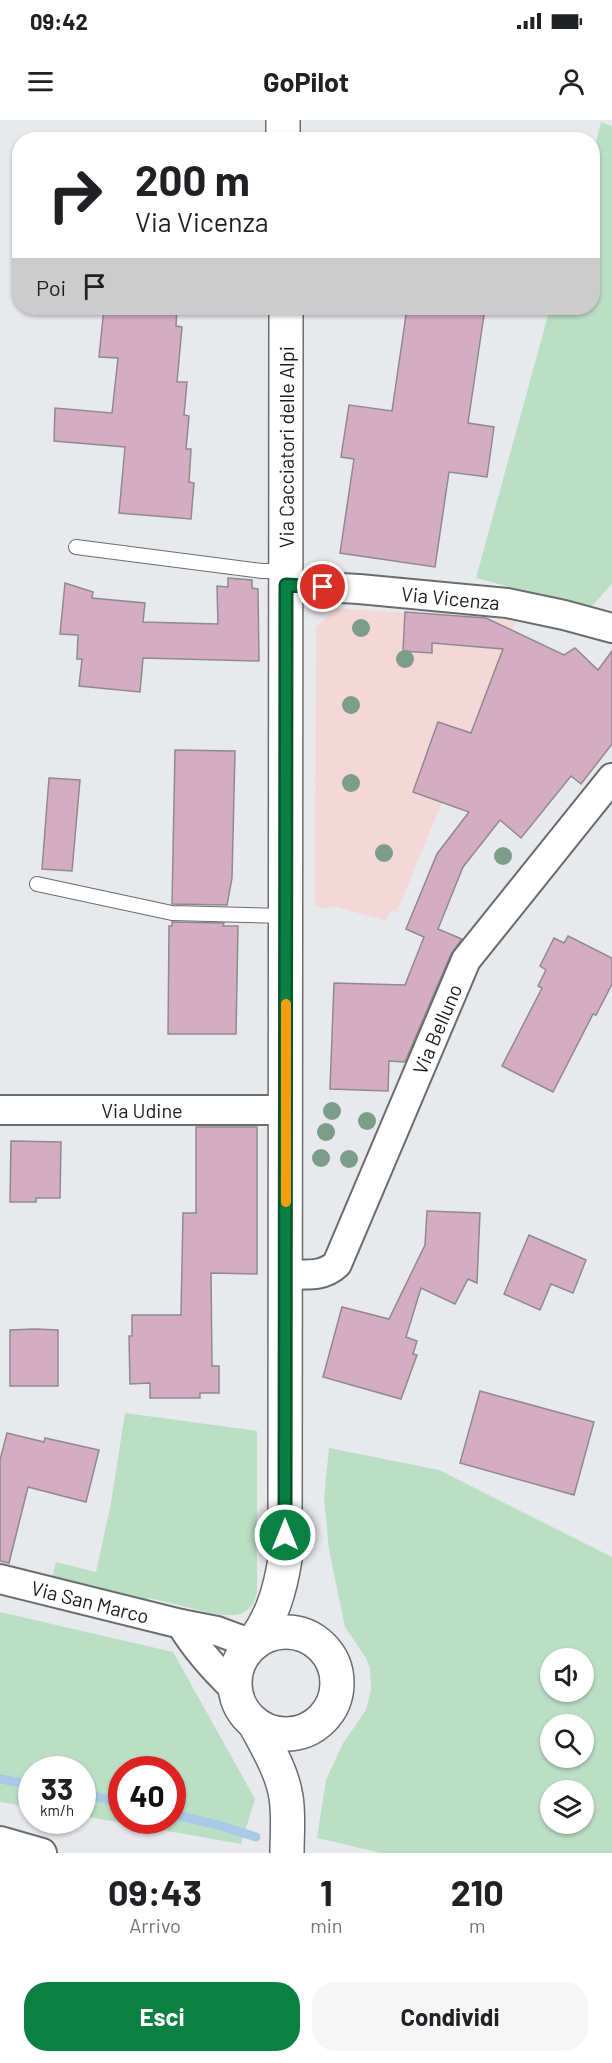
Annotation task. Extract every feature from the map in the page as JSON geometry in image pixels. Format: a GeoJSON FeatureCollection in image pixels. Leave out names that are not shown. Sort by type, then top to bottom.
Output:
{"type":"FeatureCollection","features":[{"type":"Feature","properties":{"kind":"street","name":"Via Cacciatori delle Alpi"},"geometry":{"type":"LineString","coordinates":[[286,315],[285,1558],[277,1599],[269,1618],[241,1657],[235,1673],[235,1689],[238,1702],[255,1724],[281,1776],[288,1809]]}},
{"type":"Feature","properties":{"kind":"street","name":"Via Vicenza"},"geometry":{"type":"LineString","coordinates":[[286,578],[359,590],[507,603],[612,628]]}},
{"type":"Feature","properties":{"kind":"street","name":"Via Belluno"},"geometry":{"type":"LineString","coordinates":[[286,1274],[318,1274],[328,1271],[337,1264],[466,960],[612,778]]}},
{"type":"Feature","properties":{"kind":"street","name":"Via Udine"},"geometry":{"type":"LineString","coordinates":[[0,1110],[286,1110]]}},
{"type":"Feature","properties":{"kind":"street","name":"Via Cacciatori delle Alpi"},"geometry":{"type":"LineString","coordinates":[[285,1558],[291,1588],[300,1613],[333,1661],[337,1677],[337,1693],[331,1708],[321,1720],[294,1780],[288,1809],[287,1853]]}},
{"type":"Feature","properties":{"kind":"street","name":"Via San Marco"},"geometry":{"type":"LineString","coordinates":[[0,1579],[218,1631],[252,1644]]}},
{"type":"Feature","properties":{"kind":"street"},"geometry":{"type":"LineString","coordinates":[[181,1624],[213,1668],[235,1689]]}},
{"type":"Feature","properties":{"kind":"street"},"geometry":{"type":"LineString","coordinates":[[252,1644],[265,1635],[297,1632],[312,1638],[325,1648]]}},
{"type":"Feature","properties":{"kind":"street"},"geometry":{"type":"LineString","coordinates":[[255,1724],[277,1734],[288,1734],[300,1733],[321,1720]]}},
{"type":"Feature","properties":{"kind":"street"},"geometry":{"type":"LineString","coordinates":[[0,1841],[42,1853]]}},
{"type":"Feature","properties":{"kind":"lane"},"geometry":{"type":"LineString","coordinates":[[76,547],[262,571],[286,578]]}},
{"type":"Feature","properties":{"kind":"lane"},"geometry":{"type":"LineString","coordinates":[[37,884],[172,913],[286,916]]}},
{"type":"Feature","properties":{"kind":"shaded area"},"geometry":{"type":"Polygon","coordinates":[[[335,608],[516,621],[397,912],[391,910],[386,921],[334,906],[324,909],[315,905],[316,627],[335,608]]]}},
{"type":"Feature","properties":{"kind":"green space"},"geometry":{"type":"Polygon","coordinates":[[[601,122],[612,126],[612,584],[590,608],[476,578],[548,315],[600,315],[598,132],[601,122]]]}},
{"type":"Feature","properties":{"kind":"green space"},"geometry":{"type":"Polygon","coordinates":[[[125,1413],[257,1431],[257,1591],[254,1603],[248,1610],[240,1614],[220,1615],[148,1598],[147,1603],[52,1579],[56,1562],[96,1572],[111,1503],[125,1413]]]}},
{"type":"Feature","properties":{"kind":"green space"},"geometry":{"type":"Polygon","coordinates":[[[329,1448],[439,1470],[612,1557],[612,1853],[381,1853],[317,1838],[326,1780],[342,1745],[366,1710],[371,1690],[370,1668],[366,1658],[345,1627],[329,1550],[324,1498],[329,1448]]]}},
{"type":"Feature","properties":{"kind":"green space"},"geometry":{"type":"Polygon","coordinates":[[[0,1612],[173,1652],[255,1799],[241,1844],[185,1834],[186,1756],[108,1756],[108,1820],[96,1818],[96,1756],[18,1756],[18,1805],[0,1802],[0,1612]]]}},
{"type":"Feature","properties":{"kind":"building"},"geometry":{"type":"Polygon","coordinates":[[[103,315],[177,315],[176,326],[182,327],[177,382],[187,382],[184,415],[189,416],[186,449],[191,449],[189,482],[194,483],[191,519],[119,513],[125,447],[54,441],[55,408],[112,413],[118,358],[99,357],[103,315]]]}},
{"type":"Feature","properties":{"kind":"building"},"geometry":{"type":"Polygon","coordinates":[[[406,315],[484,315],[468,423],[494,427],[487,477],[449,472],[435,567],[340,553],[354,459],[341,457],[349,405],[392,411],[406,315]]]}},
{"type":"Feature","properties":{"kind":"building"},"geometry":{"type":"Polygon","coordinates":[[[228,578],[252,580],[252,588],[258,589],[259,661],[143,658],[140,692],[79,686],[82,659],[77,659],[78,635],[60,634],[65,583],[93,592],[92,598],[145,603],[143,622],[218,624],[217,586],[228,587],[228,578]]]}},
{"type":"Feature","properties":{"kind":"building"},"geometry":{"type":"Polygon","coordinates":[[[405,612],[486,618],[564,655],[575,648],[598,670],[612,651],[612,744],[581,784],[571,776],[521,838],[500,820],[463,867],[438,929],[462,939],[451,954],[405,1062],[389,1061],[388,1091],[330,1089],[334,983],[405,985],[424,937],[406,929],[437,854],[469,812],[413,792],[438,722],[471,733],[503,649],[432,643],[432,653],[403,651],[405,612]]]}},
{"type":"Feature","properties":{"kind":"building"},"geometry":{"type":"Polygon","coordinates":[[[175,750],[235,751],[232,878],[227,905],[172,904],[175,750]]]}},
{"type":"Feature","properties":{"kind":"building"},"geometry":{"type":"Polygon","coordinates":[[[49,778],[80,780],[72,871],[42,869],[49,778]]]}},
{"type":"Feature","properties":{"kind":"building"},"geometry":{"type":"Polygon","coordinates":[[[172,922],[224,923],[223,926],[238,926],[236,1034],[168,1034],[169,926],[172,926],[172,922]]]}},
{"type":"Feature","properties":{"kind":"building"},"geometry":{"type":"Polygon","coordinates":[[[568,936],[612,958],[612,984],[596,1015],[593,1014],[553,1092],[502,1066],[542,988],[538,986],[546,970],[540,966],[554,938],[564,943],[568,936]]]}},
{"type":"Feature","properties":{"kind":"building"},"geometry":{"type":"Polygon","coordinates":[[[196,1127],[257,1127],[257,1274],[211,1273],[212,1366],[219,1366],[219,1393],[200,1393],[200,1398],[150,1398],[150,1383],[130,1384],[129,1336],[132,1336],[132,1315],[181,1315],[183,1213],[196,1213],[196,1127]]]}},
{"type":"Feature","properties":{"kind":"building"},"geometry":{"type":"Polygon","coordinates":[[[11,1141],[61,1142],[60,1198],[36,1198],[36,1202],[10,1202],[11,1141]]]}},
{"type":"Feature","properties":{"kind":"building"},"geometry":{"type":"Polygon","coordinates":[[[427,1211],[480,1213],[477,1283],[468,1279],[455,1304],[421,1288],[406,1337],[417,1341],[413,1354],[417,1355],[401,1399],[323,1377],[342,1307],[389,1319],[425,1245],[427,1211]]]}},
{"type":"Feature","properties":{"kind":"building"},"geometry":{"type":"Polygon","coordinates":[[[529,1235],[586,1260],[573,1293],[551,1284],[540,1310],[504,1294],[529,1235]]]}},
{"type":"Feature","properties":{"kind":"building"},"geometry":{"type":"Polygon","coordinates":[[[10,1330],[58,1330],[58,1386],[10,1386],[10,1330]]]}},
{"type":"Feature","properties":{"kind":"building"},"geometry":{"type":"Polygon","coordinates":[[[480,1391],[594,1422],[574,1495],[460,1463],[480,1391]]]}},
{"type":"Feature","properties":{"kind":"building"},"geometry":{"type":"Polygon","coordinates":[[[7,1433],[44,1442],[45,1438],[99,1450],[86,1502],[28,1487],[9,1563],[0,1561],[0,1460],[7,1433]]]}},
{"type":"Feature","properties":{"kind":"waterway"},"geometry":{"type":"LineString","coordinates":[[0,1779],[18,1782]]}},
{"type":"Feature","properties":{"kind":"waterway"},"geometry":{"type":"LineString","coordinates":[[96,1797],[108,1799]]}},
{"type":"Feature","properties":{"kind":"waterway"},"geometry":{"type":"LineString","coordinates":[[186,1817],[256,1837]]}},
{"type":"Feature","properties":{"kind":"slow traffic"},"geometry":{"type":"LineString","coordinates":[[286,1004],[286,1202]]}},
{"type":"Feature","properties":{"kind":"route"},"geometry":{"type":"LineString","coordinates":[[285,1535],[286,585],[323,587]]}}]}
